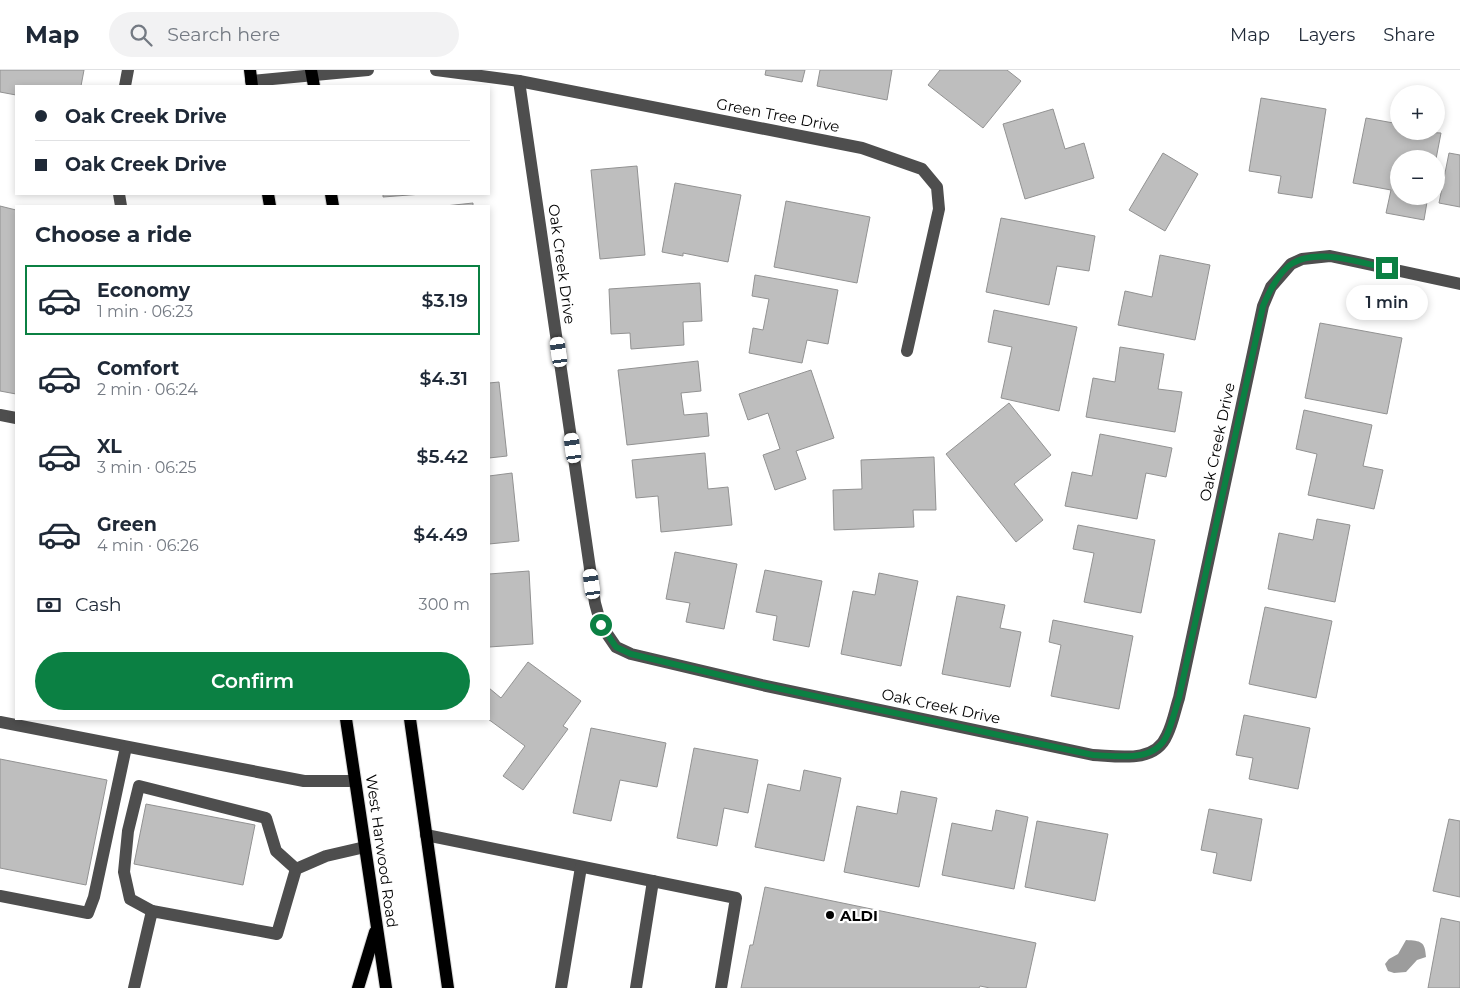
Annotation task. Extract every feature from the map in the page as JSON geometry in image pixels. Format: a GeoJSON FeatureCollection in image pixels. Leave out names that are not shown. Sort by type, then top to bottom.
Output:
{"type":"FeatureCollection","features":[{"type":"Feature","properties":{"kind":"main road","name":"West Harwood Road"},"geometry":{"type":"LineString","coordinates":[[346,720],[386,988]]}},
{"type":"Feature","properties":{"kind":"main road"},"geometry":{"type":"LineString","coordinates":[[410,720],[448,988]]}},
{"type":"Feature","properties":{"kind":"main road"},"geometry":{"type":"LineString","coordinates":[[358,988],[377,928]]}},
{"type":"Feature","properties":{"kind":"street"},"geometry":{"type":"LineString","coordinates":[[125,85],[128,70]]}},
{"type":"Feature","properties":{"kind":"street"},"geometry":{"type":"LineString","coordinates":[[251,79],[312,77],[368,70]]}},
{"type":"Feature","properties":{"kind":"street","name":"Green Tree Drive"},"geometry":{"type":"LineString","coordinates":[[436,70],[519,82],[862,148],[922,169],[937,186],[939,209],[907,351]]}},
{"type":"Feature","properties":{"kind":"street","name":"Oak Creek Drive"},"geometry":{"type":"LineString","coordinates":[[519,82],[594,593],[601,625],[616,647],[631,654],[762,685],[1093,755],[1136,757],[1160,747],[1167,736],[1179,698],[1263,306],[1271,287],[1291,264],[1302,259],[1330,256],[1460,284]]}},
{"type":"Feature","properties":{"kind":"street"},"geometry":{"type":"LineString","coordinates":[[0,415],[15,418]]}},
{"type":"Feature","properties":{"kind":"street"},"geometry":{"type":"LineString","coordinates":[[0,722],[304,782],[355,781]]}},
{"type":"Feature","properties":{"kind":"street"},"geometry":{"type":"LineString","coordinates":[[0,896],[88,914],[94,897],[126,746]]}},
{"type":"Feature","properties":{"kind":"street"},"geometry":{"type":"LineString","coordinates":[[139,786],[266,818],[276,851],[296,869],[277,934],[152,911],[130,899],[124,872],[128,831],[139,786]]}},
{"type":"Feature","properties":{"kind":"street"},"geometry":{"type":"LineString","coordinates":[[426,835],[736,898],[720,988]]}},
{"type":"Feature","properties":{"kind":"street"},"geometry":{"type":"LineString","coordinates":[[296,869],[326,856],[365,847]]}},
{"type":"Feature","properties":{"kind":"street"},"geometry":{"type":"LineString","coordinates":[[561,988],[581,867]]}},
{"type":"Feature","properties":{"kind":"street"},"geometry":{"type":"LineString","coordinates":[[636,988],[653,881]]}},
{"type":"Feature","properties":{"kind":"street"},"geometry":{"type":"LineString","coordinates":[[134,988],[152,911]]}},
{"type":"Feature","properties":{"kind":"shaded area"},"geometry":{"type":"Polygon","coordinates":[[[1406,940],[1421,943],[1425,948],[1426,957],[1417,960],[1406,972],[1394,973],[1388,971],[1385,964],[1389,959],[1398,954],[1406,940]]]}},
{"type":"Feature","properties":{"kind":"building"},"geometry":{"type":"Polygon","coordinates":[[[0,70],[84,70],[81,85],[15,85],[15,95],[0,92],[0,70]]]}},
{"type":"Feature","properties":{"kind":"building"},"geometry":{"type":"Polygon","coordinates":[[[766,70],[805,70],[802,82],[765,75],[766,70]]]}},
{"type":"Feature","properties":{"kind":"building"},"geometry":{"type":"Polygon","coordinates":[[[820,70],[892,70],[887,100],[817,86],[820,70]]]}},
{"type":"Feature","properties":{"kind":"building"},"geometry":{"type":"Polygon","coordinates":[[[940,70],[1007,70],[1021,81],[983,128],[928,85],[940,70]]]}},
{"type":"Feature","properties":{"kind":"building"},"geometry":{"type":"Polygon","coordinates":[[[1261,98],[1326,109],[1312,198],[1278,193],[1281,176],[1249,171],[1261,98]]]}},
{"type":"Feature","properties":{"kind":"building"},"geometry":{"type":"Polygon","coordinates":[[[1053,109],[1065,149],[1084,143],[1094,178],[1025,199],[1003,124],[1053,109]]]}},
{"type":"Feature","properties":{"kind":"building"},"geometry":{"type":"Polygon","coordinates":[[[1366,118],[1390,122],[1390,140],[1440,140],[1438,150],[1390,150],[1390,190],[1353,183],[1366,118]]]}},
{"type":"Feature","properties":{"kind":"building"},"geometry":{"type":"Polygon","coordinates":[[[1163,153],[1198,174],[1165,231],[1129,210],[1163,153]]]}},
{"type":"Feature","properties":{"kind":"building"},"geometry":{"type":"Polygon","coordinates":[[[1449,153],[1460,155],[1460,207],[1445,204],[1445,173],[1449,153]]]}},
{"type":"Feature","properties":{"kind":"building"},"geometry":{"type":"Polygon","coordinates":[[[637,166],[645,255],[600,259],[591,170],[637,166]]]}},
{"type":"Feature","properties":{"kind":"building"},"geometry":{"type":"Polygon","coordinates":[[[675,183],[741,195],[728,262],[683,253],[683,256],[662,252],[675,183]]]}},
{"type":"Feature","properties":{"kind":"building"},"geometry":{"type":"Polygon","coordinates":[[[383,195],[409,195],[383,197],[383,195]]]}},
{"type":"Feature","properties":{"kind":"building"},"geometry":{"type":"Polygon","coordinates":[[[1390,195],[1390,205],[1426,205],[1424,220],[1386,213],[1390,195]]]}},
{"type":"Feature","properties":{"kind":"building"},"geometry":{"type":"Polygon","coordinates":[[[786,201],[870,217],[857,283],[774,267],[786,201]]]}},
{"type":"Feature","properties":{"kind":"building"},"geometry":{"type":"Polygon","coordinates":[[[473,203],[473,205],[454,205],[473,203]]]}},
{"type":"Feature","properties":{"kind":"building"},"geometry":{"type":"Polygon","coordinates":[[[0,206],[15,210],[15,394],[0,391],[0,206]]]}},
{"type":"Feature","properties":{"kind":"building"},"geometry":{"type":"Polygon","coordinates":[[[1001,218],[1095,236],[1089,271],[1057,266],[1049,305],[986,292],[1001,218]]]}},
{"type":"Feature","properties":{"kind":"building"},"geometry":{"type":"Polygon","coordinates":[[[1160,255],[1210,265],[1195,340],[1118,325],[1125,291],[1152,297],[1160,255]]]}},
{"type":"Feature","properties":{"kind":"building"},"geometry":{"type":"Polygon","coordinates":[[[755,275],[838,290],[828,344],[807,340],[802,363],[749,353],[753,328],[763,330],[769,299],[752,296],[755,275]]]}},
{"type":"Feature","properties":{"kind":"building"},"geometry":{"type":"Polygon","coordinates":[[[700,283],[702,321],[683,322],[684,345],[631,349],[630,333],[611,334],[609,289],[700,283]]]}},
{"type":"Feature","properties":{"kind":"building"},"geometry":{"type":"Polygon","coordinates":[[[994,310],[1077,327],[1059,411],[1001,398],[1012,347],[988,342],[994,310]]]}},
{"type":"Feature","properties":{"kind":"building"},"geometry":{"type":"Polygon","coordinates":[[[1320,323],[1402,338],[1387,414],[1305,398],[1320,323]]]}},
{"type":"Feature","properties":{"kind":"building"},"geometry":{"type":"Polygon","coordinates":[[[1120,347],[1164,354],[1158,389],[1182,392],[1175,432],[1086,417],[1093,378],[1115,382],[1120,347]]]}},
{"type":"Feature","properties":{"kind":"building"},"geometry":{"type":"Polygon","coordinates":[[[698,361],[701,391],[681,393],[684,415],[707,413],[709,436],[627,445],[618,370],[698,361]]]}},
{"type":"Feature","properties":{"kind":"building"},"geometry":{"type":"Polygon","coordinates":[[[811,370],[834,438],[796,451],[806,479],[775,490],[763,455],[780,449],[768,413],[748,420],[739,394],[811,370]]]}},
{"type":"Feature","properties":{"kind":"building"},"geometry":{"type":"Polygon","coordinates":[[[499,382],[507,456],[490,458],[490,383],[499,382]]]}},
{"type":"Feature","properties":{"kind":"building"},"geometry":{"type":"Polygon","coordinates":[[[1009,403],[1051,455],[1014,484],[1043,520],[1016,542],[946,454],[1009,403]]]}},
{"type":"Feature","properties":{"kind":"building"},"geometry":{"type":"Polygon","coordinates":[[[1304,410],[1372,425],[1363,466],[1383,470],[1374,509],[1308,495],[1317,454],[1296,449],[1304,410]]]}},
{"type":"Feature","properties":{"kind":"building"},"geometry":{"type":"Polygon","coordinates":[[[1100,434],[1172,448],[1166,477],[1146,473],[1137,519],[1065,506],[1072,472],[1092,476],[1100,434]]]}},
{"type":"Feature","properties":{"kind":"building"},"geometry":{"type":"Polygon","coordinates":[[[705,453],[708,489],[728,487],[732,525],[661,532],[658,496],[636,498],[632,460],[705,453]]]}},
{"type":"Feature","properties":{"kind":"building"},"geometry":{"type":"Polygon","coordinates":[[[934,457],[936,510],[913,510],[914,527],[834,530],[833,490],[862,489],[861,460],[934,457]]]}},
{"type":"Feature","properties":{"kind":"building"},"geometry":{"type":"Polygon","coordinates":[[[512,473],[519,541],[490,544],[490,476],[512,473]]]}},
{"type":"Feature","properties":{"kind":"building"},"geometry":{"type":"Polygon","coordinates":[[[1317,519],[1350,525],[1335,602],[1268,589],[1279,533],[1313,540],[1317,519]]]}},
{"type":"Feature","properties":{"kind":"building"},"geometry":{"type":"Polygon","coordinates":[[[1078,525],[1155,540],[1141,613],[1084,602],[1094,553],[1073,549],[1078,525]]]}},
{"type":"Feature","properties":{"kind":"building"},"geometry":{"type":"Polygon","coordinates":[[[675,552],[737,564],[724,629],[686,622],[690,603],[666,599],[675,552]]]}},
{"type":"Feature","properties":{"kind":"building"},"geometry":{"type":"Polygon","coordinates":[[[765,570],[822,581],[809,647],[773,640],[777,616],[756,612],[765,570]]]}},
{"type":"Feature","properties":{"kind":"building"},"geometry":{"type":"Polygon","coordinates":[[[529,571],[533,644],[490,647],[490,574],[529,571]]]}},
{"type":"Feature","properties":{"kind":"building"},"geometry":{"type":"Polygon","coordinates":[[[879,573],[918,581],[901,666],[841,654],[853,591],[875,595],[879,573]]]}},
{"type":"Feature","properties":{"kind":"building"},"geometry":{"type":"Polygon","coordinates":[[[957,596],[1005,605],[1000,628],[1021,632],[1010,687],[942,674],[957,596]]]}},
{"type":"Feature","properties":{"kind":"building"},"geometry":{"type":"Polygon","coordinates":[[[1265,607],[1332,621],[1316,698],[1249,684],[1265,607]]]}},
{"type":"Feature","properties":{"kind":"building"},"geometry":{"type":"Polygon","coordinates":[[[1053,620],[1133,636],[1119,709],[1051,696],[1061,645],[1049,642],[1053,620]]]}},
{"type":"Feature","properties":{"kind":"building"},"geometry":{"type":"Polygon","coordinates":[[[528,662],[581,701],[563,726],[568,729],[523,790],[503,776],[525,746],[489,720],[490,689],[501,698],[528,662]]]}},
{"type":"Feature","properties":{"kind":"building"},"geometry":{"type":"Polygon","coordinates":[[[1244,715],[1310,728],[1298,789],[1249,779],[1253,758],[1236,755],[1244,715]]]}},
{"type":"Feature","properties":{"kind":"building"},"geometry":{"type":"Polygon","coordinates":[[[591,728],[666,743],[657,787],[620,780],[611,821],[573,813],[591,728]]]}},
{"type":"Feature","properties":{"kind":"building"},"geometry":{"type":"Polygon","coordinates":[[[694,748],[758,760],[748,813],[724,808],[717,846],[677,838],[694,748]]]}},
{"type":"Feature","properties":{"kind":"building"},"geometry":{"type":"Polygon","coordinates":[[[0,759],[107,780],[86,885],[0,868],[0,759]]]}},
{"type":"Feature","properties":{"kind":"building"},"geometry":{"type":"Polygon","coordinates":[[[804,770],[841,778],[824,861],[755,847],[768,784],[800,791],[804,770]]]}},
{"type":"Feature","properties":{"kind":"building"},"geometry":{"type":"Polygon","coordinates":[[[901,791],[937,798],[919,887],[844,872],[857,806],[897,814],[901,791]]]}},
{"type":"Feature","properties":{"kind":"building"},"geometry":{"type":"Polygon","coordinates":[[[146,804],[255,825],[243,885],[134,864],[146,804]]]}},
{"type":"Feature","properties":{"kind":"building"},"geometry":{"type":"Polygon","coordinates":[[[1209,809],[1262,819],[1251,881],[1213,873],[1217,853],[1201,850],[1209,809]]]}},
{"type":"Feature","properties":{"kind":"building"},"geometry":{"type":"Polygon","coordinates":[[[996,810],[1028,817],[1014,889],[942,875],[952,823],[992,831],[996,810]]]}},
{"type":"Feature","properties":{"kind":"building"},"geometry":{"type":"Polygon","coordinates":[[[1449,819],[1460,821],[1460,897],[1433,891],[1449,819]]]}},
{"type":"Feature","properties":{"kind":"building"},"geometry":{"type":"Polygon","coordinates":[[[1037,821],[1108,834],[1095,901],[1025,887],[1037,821]]]}},
{"type":"Feature","properties":{"kind":"building","name":"ALDI"},"geometry":{"type":"Polygon","coordinates":[[[765,887],[1036,943],[1026,988],[990,988],[980,986],[979,988],[741,988],[750,945],[753,945],[765,887]]]}},
{"type":"Feature","properties":{"kind":"building"},"geometry":{"type":"Polygon","coordinates":[[[1441,918],[1460,922],[1460,988],[1428,988],[1441,918]]]}},
{"type":"Feature","properties":{"kind":"place","name":"ALDI"},"geometry":{"type":"Point","coordinates":[830,915]}},
{"type":"Feature","properties":{"kind":"route"},"geometry":{"type":"LineString","coordinates":[[601,625],[616,647],[631,654],[762,685],[1093,755],[1136,757],[1160,747],[1167,736],[1179,698],[1263,306],[1271,287],[1291,264],[1302,259],[1330,256],[1387,268]]}}]}
